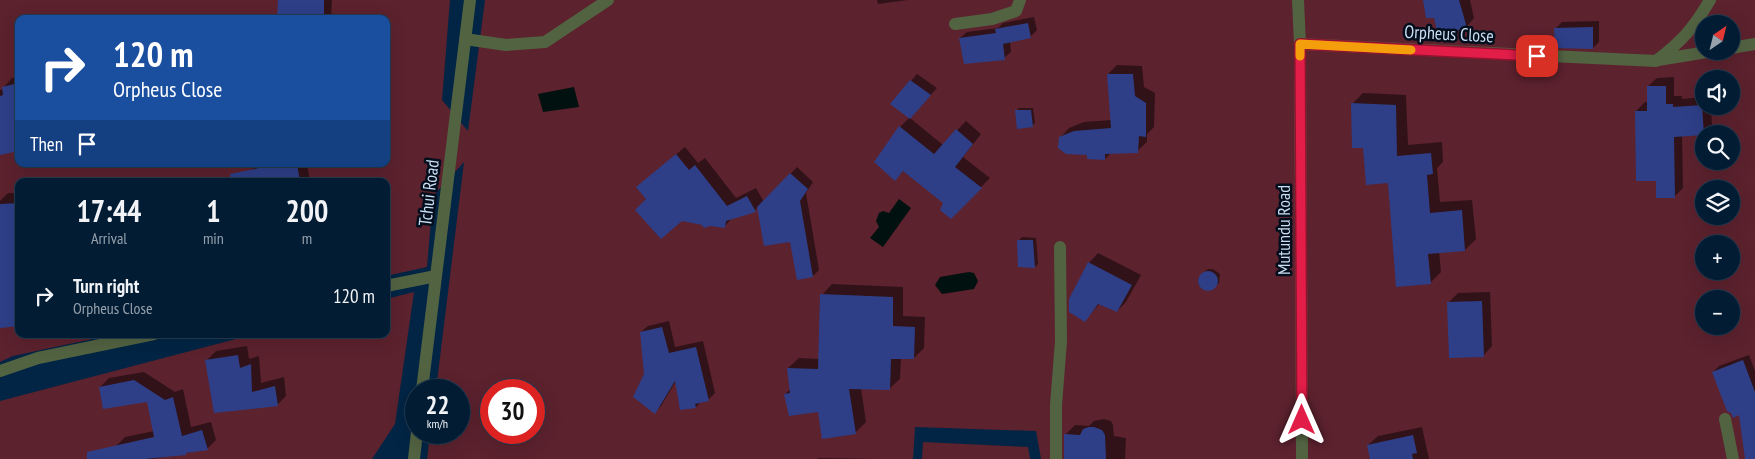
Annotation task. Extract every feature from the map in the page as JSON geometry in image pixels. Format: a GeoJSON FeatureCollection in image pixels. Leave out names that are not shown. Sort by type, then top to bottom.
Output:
{"type":"FeatureCollection","features":[{"type":"Feature","properties":{"kind":"street","name":"Tchui Road"},"geometry":{"type":"LineString","coordinates":[[423,379],[470,0]]}},
{"type":"Feature","properties":{"kind":"street"},"geometry":{"type":"LineString","coordinates":[[465,39],[506,45],[545,42],[608,0]]}},
{"type":"Feature","properties":{"kind":"street"},"geometry":{"type":"LineString","coordinates":[[955,24],[992,19],[1016,11],[1020,0]]}},
{"type":"Feature","properties":{"kind":"street","name":"Mutundu Road"},"geometry":{"type":"LineString","coordinates":[[1298,0],[1300,44],[1302,459]]}},
{"type":"Feature","properties":{"kind":"street"},"geometry":{"type":"LineString","coordinates":[[1656,61],[1690,32],[1710,0]]}},
{"type":"Feature","properties":{"kind":"street","name":"Orpheus Close"},"geometry":{"type":"LineString","coordinates":[[1300,44],[1656,61],[1695,54]]}},
{"type":"Feature","properties":{"kind":"street"},"geometry":{"type":"LineString","coordinates":[[1740,46],[1755,44]]}},
{"type":"Feature","properties":{"kind":"street"},"geometry":{"type":"LineString","coordinates":[[1056,459],[1056,405],[1061,341],[1060,248]]}},
{"type":"Feature","properties":{"kind":"street"},"geometry":{"type":"LineString","coordinates":[[390,285],[436,276]]}},
{"type":"Feature","properties":{"kind":"street"},"geometry":{"type":"LineString","coordinates":[[0,371],[38,358],[135,338]]}},
{"type":"Feature","properties":{"kind":"street"},"geometry":{"type":"LineString","coordinates":[[1725,419],[1733,459]]}},
{"type":"Feature","properties":{"kind":"street"},"geometry":{"type":"LineString","coordinates":[[414,459],[416,444]]}},
{"type":"Feature","properties":{"kind":"shaded area"},"geometry":{"type":"Polygon","coordinates":[[[0,0],[450,0],[442,100],[468,131],[485,0],[1755,0],[1755,459],[1041,459],[1036,431],[915,427],[913,459],[427,459],[429,444],[470,444],[470,379],[437,379],[464,162],[433,196],[427,267],[390,275],[390,178],[15,178],[15,338],[97,338],[13,356],[0,362],[0,0]]]}},
{"type":"Feature","properties":{"kind":"shaded area"},"geometry":{"type":"Polygon","coordinates":[[[574,87],[579,107],[543,112],[538,94],[574,87]]]}},
{"type":"Feature","properties":{"kind":"shaded area"},"geometry":{"type":"Polygon","coordinates":[[[899,199],[911,208],[883,247],[870,238],[879,227],[876,221],[879,213],[883,211],[889,213],[899,199]]]}},
{"type":"Feature","properties":{"kind":"shaded area"},"geometry":{"type":"Polygon","coordinates":[[[969,272],[974,273],[978,281],[974,289],[942,294],[935,285],[940,277],[969,272]]]}},
{"type":"Feature","properties":{"kind":"shaded area"},"geometry":{"type":"Polygon","coordinates":[[[414,292],[395,424],[372,459],[0,459],[0,401],[240,338],[390,338],[390,298],[414,292]]]}},
{"type":"Feature","properties":{"kind":"shaded area"},"geometry":{"type":"Polygon","coordinates":[[[923,442],[1028,447],[1030,459],[922,459],[923,442]]]}},
{"type":"Feature","properties":{"kind":"building"},"geometry":{"type":"Polygon","coordinates":[[[278,0],[324,0],[324,15],[277,15],[278,0]]]}},
{"type":"Feature","properties":{"kind":"building"},"geometry":{"type":"Polygon","coordinates":[[[1423,0],[1459,0],[1467,28],[1438,35],[1434,18],[1426,18],[1423,0]]]}},
{"type":"Feature","properties":{"kind":"building"},"geometry":{"type":"Polygon","coordinates":[[[1028,23],[1031,38],[1003,44],[1005,60],[964,64],[959,38],[996,33],[995,29],[1028,23]]]}},
{"type":"Feature","properties":{"kind":"building"},"geometry":{"type":"Polygon","coordinates":[[[1593,27],[1593,49],[1555,48],[1554,28],[1593,27]]]}},
{"type":"Feature","properties":{"kind":"building"},"geometry":{"type":"Polygon","coordinates":[[[1107,74],[1133,74],[1135,96],[1146,103],[1146,137],[1139,136],[1138,153],[1105,154],[1105,160],[1087,159],[1087,155],[1066,154],[1058,148],[1059,137],[1074,131],[1111,128],[1107,74]]]}},
{"type":"Feature","properties":{"kind":"building"},"geometry":{"type":"Polygon","coordinates":[[[910,80],[931,95],[910,119],[890,104],[910,80]]]}},
{"type":"Feature","properties":{"kind":"building"},"geometry":{"type":"Polygon","coordinates":[[[15,84],[15,152],[0,155],[0,96],[3,95],[2,87],[15,84]]]}},
{"type":"Feature","properties":{"kind":"building"},"geometry":{"type":"Polygon","coordinates":[[[1647,86],[1666,86],[1666,104],[1673,104],[1673,107],[1695,105],[1695,115],[1703,115],[1703,125],[1695,125],[1695,136],[1674,137],[1675,198],[1656,198],[1656,181],[1636,181],[1635,111],[1647,111],[1647,86]]]}},
{"type":"Feature","properties":{"kind":"building"},"geometry":{"type":"Polygon","coordinates":[[[1351,103],[1396,105],[1397,156],[1431,153],[1433,174],[1427,175],[1430,213],[1462,210],[1465,251],[1428,254],[1431,284],[1396,287],[1388,183],[1366,185],[1363,148],[1352,148],[1351,103]]]}},
{"type":"Feature","properties":{"kind":"building"},"geometry":{"type":"Polygon","coordinates":[[[1015,110],[1031,110],[1033,127],[1017,129],[1015,110]]]}},
{"type":"Feature","properties":{"kind":"building"},"geometry":{"type":"Polygon","coordinates":[[[899,126],[934,154],[956,129],[973,144],[955,167],[982,188],[951,219],[940,210],[943,203],[903,171],[895,181],[874,162],[899,126]]]}},
{"type":"Feature","properties":{"kind":"building"},"geometry":{"type":"Polygon","coordinates":[[[676,154],[689,170],[695,165],[727,206],[747,196],[756,212],[726,221],[725,228],[710,226],[704,228],[702,225],[682,221],[661,239],[635,210],[646,199],[636,187],[676,154]]]}},
{"type":"Feature","properties":{"kind":"building"},"geometry":{"type":"Polygon","coordinates":[[[264,167],[298,167],[299,178],[231,178],[230,174],[264,167]]]}},
{"type":"Feature","properties":{"kind":"building"},"geometry":{"type":"Polygon","coordinates":[[[790,173],[808,189],[800,201],[813,277],[797,280],[790,242],[764,246],[757,207],[790,173]]]}},
{"type":"Feature","properties":{"kind":"building"},"geometry":{"type":"Polygon","coordinates":[[[15,203],[15,326],[0,328],[0,204],[15,203]]]}},
{"type":"Feature","properties":{"kind":"building"},"geometry":{"type":"Polygon","coordinates":[[[1017,240],[1033,240],[1035,268],[1018,267],[1017,240]]]}},
{"type":"Feature","properties":{"kind":"building"},"geometry":{"type":"Polygon","coordinates":[[[1088,262],[1132,285],[1117,312],[1098,304],[1085,322],[1069,312],[1069,299],[1088,262]]]}},
{"type":"Feature","properties":{"kind":"building"},"geometry":{"type":"Polygon","coordinates":[[[1208,271],[1215,274],[1218,281],[1215,288],[1208,291],[1201,288],[1198,281],[1201,274],[1208,271]]]}},
{"type":"Feature","properties":{"kind":"building"},"geometry":{"type":"Polygon","coordinates":[[[820,294],[893,297],[893,326],[915,327],[914,359],[891,359],[890,390],[849,389],[856,434],[822,439],[818,412],[789,416],[784,394],[790,393],[787,368],[818,369],[820,294]]]}},
{"type":"Feature","properties":{"kind":"building"},"geometry":{"type":"Polygon","coordinates":[[[1482,301],[1484,357],[1449,358],[1447,302],[1482,301]]]}},
{"type":"Feature","properties":{"kind":"building"},"geometry":{"type":"Polygon","coordinates":[[[662,327],[669,353],[696,347],[709,401],[695,404],[696,408],[680,410],[675,381],[655,414],[633,397],[644,374],[640,332],[662,327]]]}},
{"type":"Feature","properties":{"kind":"building"},"geometry":{"type":"Polygon","coordinates":[[[238,355],[240,368],[251,364],[252,392],[275,386],[278,406],[214,413],[205,360],[238,355]]]}},
{"type":"Feature","properties":{"kind":"building"},"geometry":{"type":"Polygon","coordinates":[[[1743,360],[1755,392],[1755,459],[1745,459],[1739,415],[1733,418],[1731,413],[1727,411],[1712,372],[1743,360]]]}},
{"type":"Feature","properties":{"kind":"building"},"geometry":{"type":"Polygon","coordinates":[[[134,380],[165,400],[173,397],[182,436],[202,430],[208,450],[186,453],[186,455],[145,459],[87,459],[87,452],[154,437],[147,402],[103,409],[99,387],[134,380]]]}},
{"type":"Feature","properties":{"kind":"building"},"geometry":{"type":"Polygon","coordinates":[[[1089,427],[1102,430],[1105,435],[1106,459],[1064,459],[1064,434],[1080,435],[1083,429],[1089,427]]]}},
{"type":"Feature","properties":{"kind":"building"},"geometry":{"type":"Polygon","coordinates":[[[1413,435],[1417,453],[1412,454],[1413,459],[1370,459],[1367,445],[1413,435]]]}},
{"type":"Feature","properties":{"kind":"slow traffic"},"geometry":{"type":"LineString","coordinates":[[1300,56],[1300,44],[1411,50]]}},
{"type":"Feature","properties":{"kind":"route"},"geometry":{"type":"LineString","coordinates":[[1302,420],[1300,44],[1537,56]]}}]}
